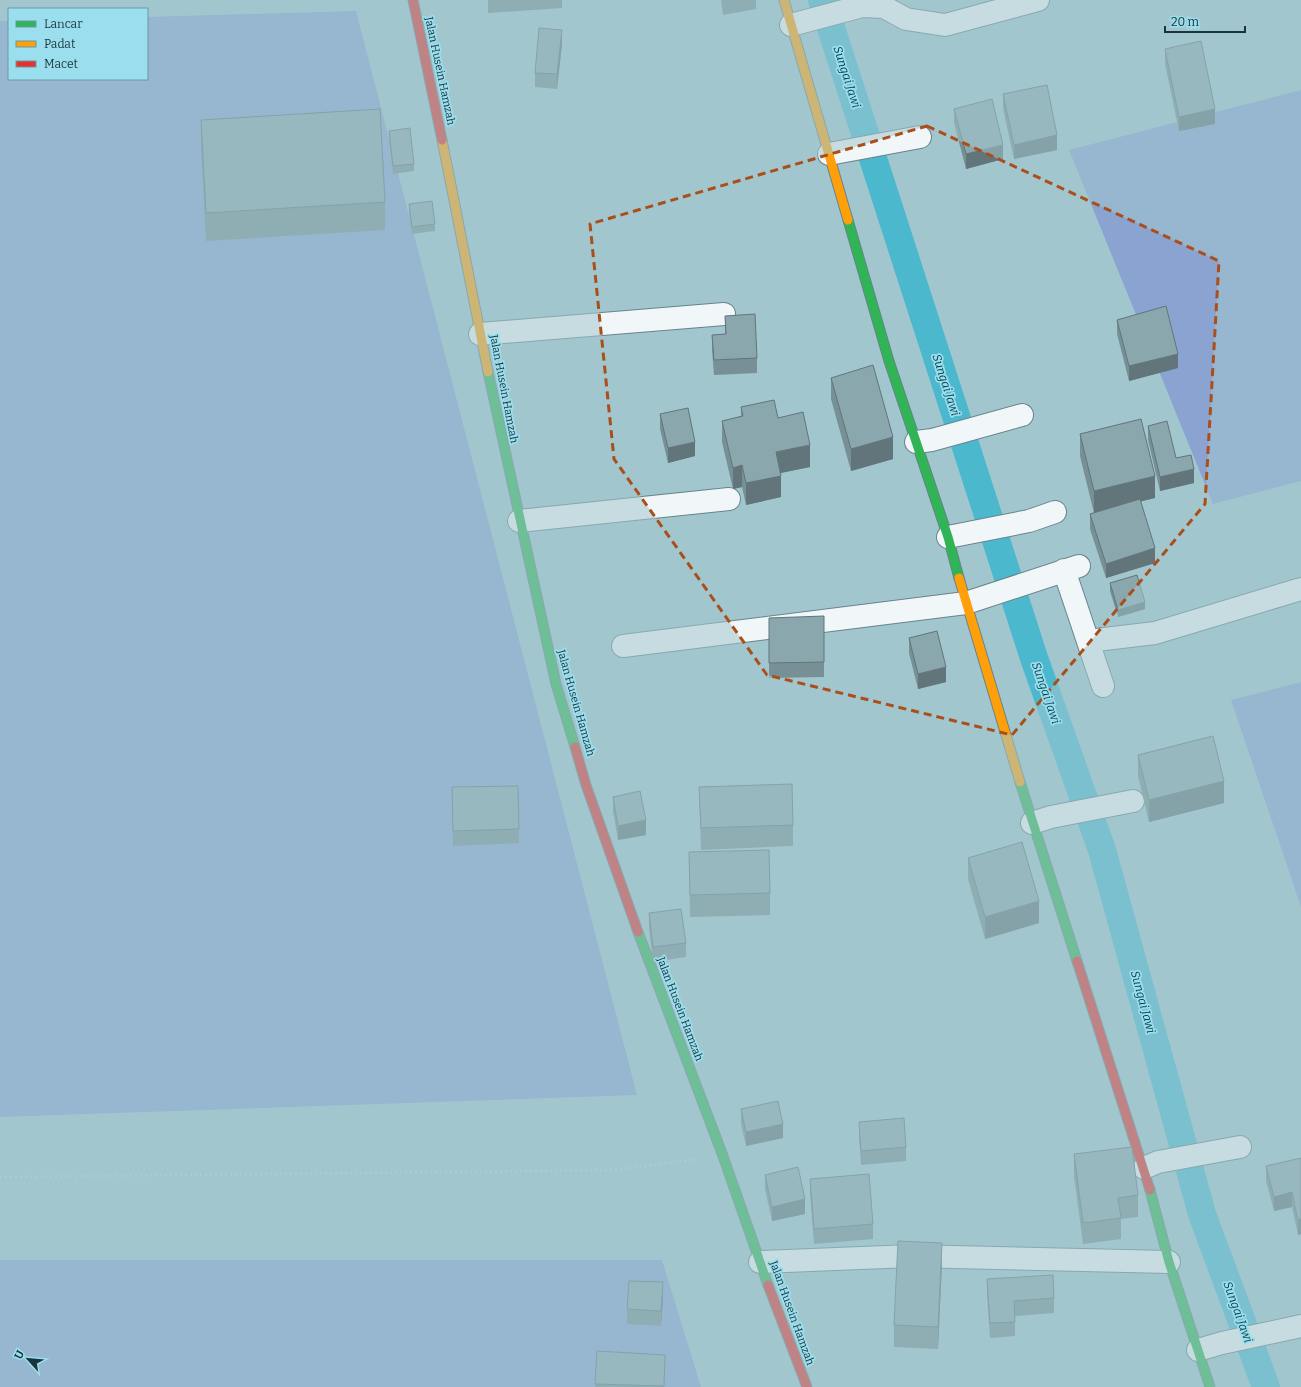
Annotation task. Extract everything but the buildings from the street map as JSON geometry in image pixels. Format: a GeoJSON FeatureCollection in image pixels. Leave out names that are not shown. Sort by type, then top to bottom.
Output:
{"type":"FeatureCollection","features":[{"type":"Feature","properties":{"kind":"street","name":"Jalan Husein Hamzah"},"geometry":{"type":"LineString","coordinates":[[413,0],[519,521],[556,684],[586,784],[633,919],[723,1156],[787,1338],[807,1387]]}},
{"type":"Feature","properties":{"kind":"street"},"geometry":{"type":"LineString","coordinates":[[784,0],[800,23],[836,153],[889,361],[924,441],[958,536],[966,603],[1042,820],[1151,1165],[1169,1262],[1210,1387]]}},
{"type":"Feature","properties":{"kind":"street"},"geometry":{"type":"LineString","coordinates":[[800,23],[862,6],[884,7],[906,19],[945,25],[1038,0]]}},
{"type":"Feature","properties":{"kind":"street"},"geometry":{"type":"LineString","coordinates":[[836,153],[920,137]]}},
{"type":"Feature","properties":{"kind":"street"},"geometry":{"type":"LineString","coordinates":[[480,334],[724,314]]}},
{"type":"Feature","properties":{"kind":"street"},"geometry":{"type":"LineString","coordinates":[[924,441],[1022,415]]}},
{"type":"Feature","properties":{"kind":"street"},"geometry":{"type":"LineString","coordinates":[[519,521],[729,499]]}},
{"type":"Feature","properties":{"kind":"street"},"geometry":{"type":"LineString","coordinates":[[958,536],[1029,521],[1055,512]]}},
{"type":"Feature","properties":{"kind":"street"},"geometry":{"type":"LineString","coordinates":[[623,646],[966,603],[1072,568],[1088,641],[1103,686]]}},
{"type":"Feature","properties":{"kind":"street"},"geometry":{"type":"LineString","coordinates":[[1088,641],[1156,633],[1301,589]]}},
{"type":"Feature","properties":{"kind":"street"},"geometry":{"type":"LineString","coordinates":[[1042,820],[1133,801]]}},
{"type":"Feature","properties":{"kind":"street"},"geometry":{"type":"LineString","coordinates":[[1151,1165],[1213,1151],[1240,1147]]}},
{"type":"Feature","properties":{"kind":"street"},"geometry":{"type":"LineString","coordinates":[[760,1262],[911,1256],[1169,1262]]}},
{"type":"Feature","properties":{"kind":"street"},"geometry":{"type":"LineString","coordinates":[[1198,1350],[1222,1343],[1292,1328]]}},
{"type":"Feature","properties":{"kind":"path"},"geometry":{"type":"LineString","coordinates":[[0,1177],[616,1170],[723,1156]]}},
{"type":"Feature","properties":{"kind":"highlighted area"},"geometry":{"type":"Polygon","coordinates":[[[927,126],[1219,261],[1205,504],[1012,735],[767,675],[614,459],[590,224],[927,126]]]}},
{"type":"Feature","properties":{"kind":"shaded area"},"geometry":{"type":"Polygon","coordinates":[[[356,11],[637,1095],[0,1117],[0,21],[8,21],[8,80],[148,80],[148,17],[356,11]]]}},
{"type":"Feature","properties":{"kind":"shaded area"},"geometry":{"type":"Polygon","coordinates":[[[1301,90],[1301,481],[1213,504],[1069,150],[1301,90]]]}},
{"type":"Feature","properties":{"kind":"shaded area"},"geometry":{"type":"Polygon","coordinates":[[[1301,682],[1301,907],[1231,700],[1301,682]]]}},
{"type":"Feature","properties":{"kind":"shaded area"},"geometry":{"type":"Polygon","coordinates":[[[0,1260],[662,1260],[701,1387],[0,1387],[0,1260]]]}},
{"type":"Feature","properties":{"kind":"waterway","name":"Sungai Jawi"},"geometry":{"type":"LineString","coordinates":[[822,0],[1034,658],[1102,850],[1202,1214],[1266,1387]]}},
{"type":"Feature","properties":{"kind":"traffic: fast"},"geometry":{"type":"LineString","coordinates":[[848,220],[889,361],[948,537],[959,578]]}},
{"type":"Feature","properties":{"kind":"traffic: fast"},"geometry":{"type":"LineString","coordinates":[[488,372],[556,684],[575,747]]}},
{"type":"Feature","properties":{"kind":"traffic: fast"},"geometry":{"type":"LineString","coordinates":[[1020,782],[1077,961]]}},
{"type":"Feature","properties":{"kind":"traffic: fast"},"geometry":{"type":"LineString","coordinates":[[638,932],[723,1156],[768,1285]]}},
{"type":"Feature","properties":{"kind":"traffic: fast"},"geometry":{"type":"LineString","coordinates":[[1150,1190],[1169,1262],[1210,1387]]}},
{"type":"Feature","properties":{"kind":"traffic: slow"},"geometry":{"type":"LineString","coordinates":[[784,0],[848,220]]}},
{"type":"Feature","properties":{"kind":"traffic: slow"},"geometry":{"type":"LineString","coordinates":[[442,140],[488,372]]}},
{"type":"Feature","properties":{"kind":"traffic: slow"},"geometry":{"type":"LineString","coordinates":[[959,578],[1020,782]]}},
{"type":"Feature","properties":{"kind":"traffic: jam"},"geometry":{"type":"LineString","coordinates":[[413,0],[442,140]]}},
{"type":"Feature","properties":{"kind":"traffic: jam"},"geometry":{"type":"LineString","coordinates":[[575,747],[586,785],[638,932]]}},
{"type":"Feature","properties":{"kind":"traffic: jam"},"geometry":{"type":"LineString","coordinates":[[1077,961],[1150,1190]]}},
{"type":"Feature","properties":{"kind":"traffic: jam"},"geometry":{"type":"LineString","coordinates":[[768,1285],[807,1387]]}}]}
